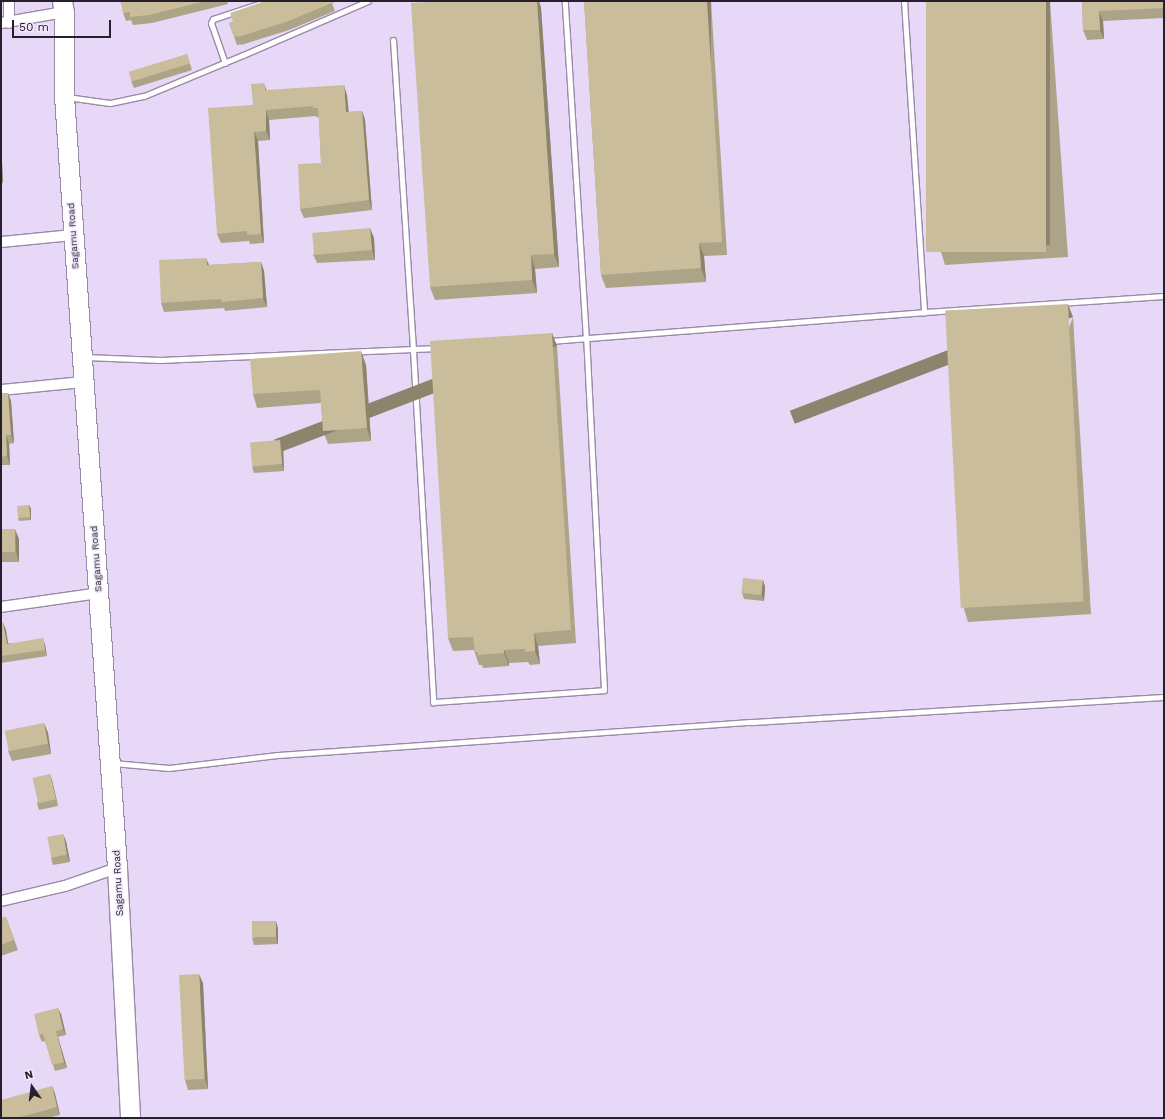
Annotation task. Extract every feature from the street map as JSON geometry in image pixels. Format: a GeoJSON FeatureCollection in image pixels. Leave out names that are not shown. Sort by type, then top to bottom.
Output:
{"type":"FeatureCollection","features":[{"type":"Feature","properties":{"kind":"highway","name":"Sagamu Road"},"geometry":{"type":"LineString","coordinates":[[63,6],[64,96],[117,868],[130,1118]]}},
{"type":"Feature","properties":{"kind":"street"},"geometry":{"type":"LineString","coordinates":[[9,1],[5,23],[63,6]]}},
{"type":"Feature","properties":{"kind":"street"},"geometry":{"type":"LineString","coordinates":[[1,242],[73,235]]}},
{"type":"Feature","properties":{"kind":"street"},"geometry":{"type":"LineString","coordinates":[[1,390],[83,382]]}},
{"type":"Feature","properties":{"kind":"street"},"geometry":{"type":"LineString","coordinates":[[1,607],[99,593]]}},
{"type":"Feature","properties":{"kind":"street"},"geometry":{"type":"LineString","coordinates":[[1,901],[65,886],[117,868]]}},
{"type":"Feature","properties":{"kind":"lane"},"geometry":{"type":"LineString","coordinates":[[225,63],[211,23],[213,19],[268,1]]}},
{"type":"Feature","properties":{"kind":"lane"},"geometry":{"type":"LineString","coordinates":[[64,96],[110,103],[144,96],[225,63],[368,1]]}},
{"type":"Feature","properties":{"kind":"lane"},"geometry":{"type":"LineString","coordinates":[[393,40],[413,350],[433,702],[604,690],[586,339],[565,1]]}},
{"type":"Feature","properties":{"kind":"lane"},"geometry":{"type":"LineString","coordinates":[[904,1],[924,312]]}},
{"type":"Feature","properties":{"kind":"lane"},"geometry":{"type":"LineString","coordinates":[[539,342],[924,312],[1164,296]]}},
{"type":"Feature","properties":{"kind":"lane"},"geometry":{"type":"LineString","coordinates":[[81,357],[160,360],[445,348]]}},
{"type":"Feature","properties":{"kind":"lane"},"geometry":{"type":"LineString","coordinates":[[110,762],[169,768],[277,755],[744,723],[1164,697]]}},
{"type":"Feature","properties":{"kind":"building"},"geometry":{"type":"Polygon","coordinates":[[[121,1],[206,1],[149,15],[130,17],[130,12],[123,13],[121,1]]]}},
{"type":"Feature","properties":{"kind":"building"},"geometry":{"type":"Polygon","coordinates":[[[265,1],[331,1],[332,3],[286,22],[234,37],[229,23],[233,22],[230,13],[265,1]]]}},
{"type":"Feature","properties":{"kind":"building"},"geometry":{"type":"Polygon","coordinates":[[[443,1],[537,1],[554,254],[531,255],[532,280],[430,287],[411,3],[443,1]]]}},
{"type":"Feature","properties":{"kind":"building"},"geometry":{"type":"Polygon","coordinates":[[[584,1],[707,1],[722,242],[699,243],[701,268],[601,275],[584,1]]]}},
{"type":"Feature","properties":{"kind":"building"},"geometry":{"type":"Polygon","coordinates":[[[926,1],[1046,1],[1046,252],[926,252],[926,1]]]}},
{"type":"Feature","properties":{"kind":"building"},"geometry":{"type":"Polygon","coordinates":[[[1082,1],[1164,1],[1164,8],[1099,11],[1100,30],[1083,30],[1082,1]]]}},
{"type":"Feature","properties":{"kind":"building"},"geometry":{"type":"Polygon","coordinates":[[[187,54],[190,64],[132,81],[129,72],[187,54]]]}},
{"type":"Feature","properties":{"kind":"building"},"geometry":{"type":"Polygon","coordinates":[[[264,83],[265,90],[344,85],[346,112],[362,111],[369,200],[300,209],[298,164],[321,163],[318,108],[313,108],[313,106],[266,110],[266,131],[254,132],[261,234],[247,235],[247,231],[217,234],[208,108],[253,105],[251,84],[264,83]]]}},
{"type":"Feature","properties":{"kind":"building"},"geometry":{"type":"Polygon","coordinates":[[[370,228],[372,250],[314,255],[312,233],[370,228]]]}},
{"type":"Feature","properties":{"kind":"building"},"geometry":{"type":"Polygon","coordinates":[[[206,258],[207,265],[261,262],[263,298],[222,302],[221,299],[161,303],[159,260],[206,258]]]}},
{"type":"Feature","properties":{"kind":"building"},"geometry":{"type":"Polygon","coordinates":[[[1068,304],[1084,602],[961,608],[945,310],[1068,304]]]}},
{"type":"Feature","properties":{"kind":"building"},"geometry":{"type":"Polygon","coordinates":[[[552,333],[571,630],[534,633],[535,651],[525,652],[525,649],[504,650],[504,653],[478,655],[478,652],[475,652],[473,637],[448,638],[430,341],[552,333]]]}},
{"type":"Feature","properties":{"kind":"building"},"geometry":{"type":"Polygon","coordinates":[[[361,351],[367,428],[323,431],[320,390],[253,394],[250,359],[361,351]]]}},
{"type":"Feature","properties":{"kind":"building"},"geometry":{"type":"Polygon","coordinates":[[[1,393],[8,393],[11,435],[6,435],[7,456],[1,457],[1,393]]]}},
{"type":"Feature","properties":{"kind":"building"},"geometry":{"type":"Polygon","coordinates":[[[280,440],[282,464],[252,467],[250,443],[280,440]]]}},
{"type":"Feature","properties":{"kind":"building"},"geometry":{"type":"Polygon","coordinates":[[[29,505],[30,517],[18,518],[17,506],[29,505]]]}},
{"type":"Feature","properties":{"kind":"building"},"geometry":{"type":"Polygon","coordinates":[[[1,529],[15,529],[15,552],[1,552],[1,529]]]}},
{"type":"Feature","properties":{"kind":"building"},"geometry":{"type":"Polygon","coordinates":[[[743,578],[763,580],[761,595],[741,593],[743,578]]]}},
{"type":"Feature","properties":{"kind":"building"},"geometry":{"type":"Polygon","coordinates":[[[3,623],[7,644],[43,638],[45,650],[1,656],[1,624],[3,623]]]}},
{"type":"Feature","properties":{"kind":"building"},"geometry":{"type":"Polygon","coordinates":[[[44,723],[48,744],[9,751],[5,731],[44,723]]]}},
{"type":"Feature","properties":{"kind":"building"},"geometry":{"type":"Polygon","coordinates":[[[50,774],[56,799],[38,803],[32,778],[50,774]]]}},
{"type":"Feature","properties":{"kind":"building"},"geometry":{"type":"Polygon","coordinates":[[[63,834],[67,855],[51,858],[47,837],[63,834]]]}},
{"type":"Feature","properties":{"kind":"building"},"geometry":{"type":"Polygon","coordinates":[[[6,917],[14,940],[1,945],[1,918],[6,917]]]}},
{"type":"Feature","properties":{"kind":"building"},"geometry":{"type":"Polygon","coordinates":[[[252,921],[276,921],[276,937],[252,937],[252,921]]]}},
{"type":"Feature","properties":{"kind":"building"},"geometry":{"type":"Polygon","coordinates":[[[199,974],[204,1079],[185,1080],[179,975],[199,974]]]}},
{"type":"Feature","properties":{"kind":"building"},"geometry":{"type":"Polygon","coordinates":[[[58,1008],[63,1029],[56,1031],[64,1062],[52,1065],[43,1034],[39,1035],[34,1014],[58,1008]]]}},
{"type":"Feature","properties":{"kind":"building"},"geometry":{"type":"Polygon","coordinates":[[[52,1086],[57,1107],[17,1118],[1,1118],[1,1100],[52,1086]]]}}]}
